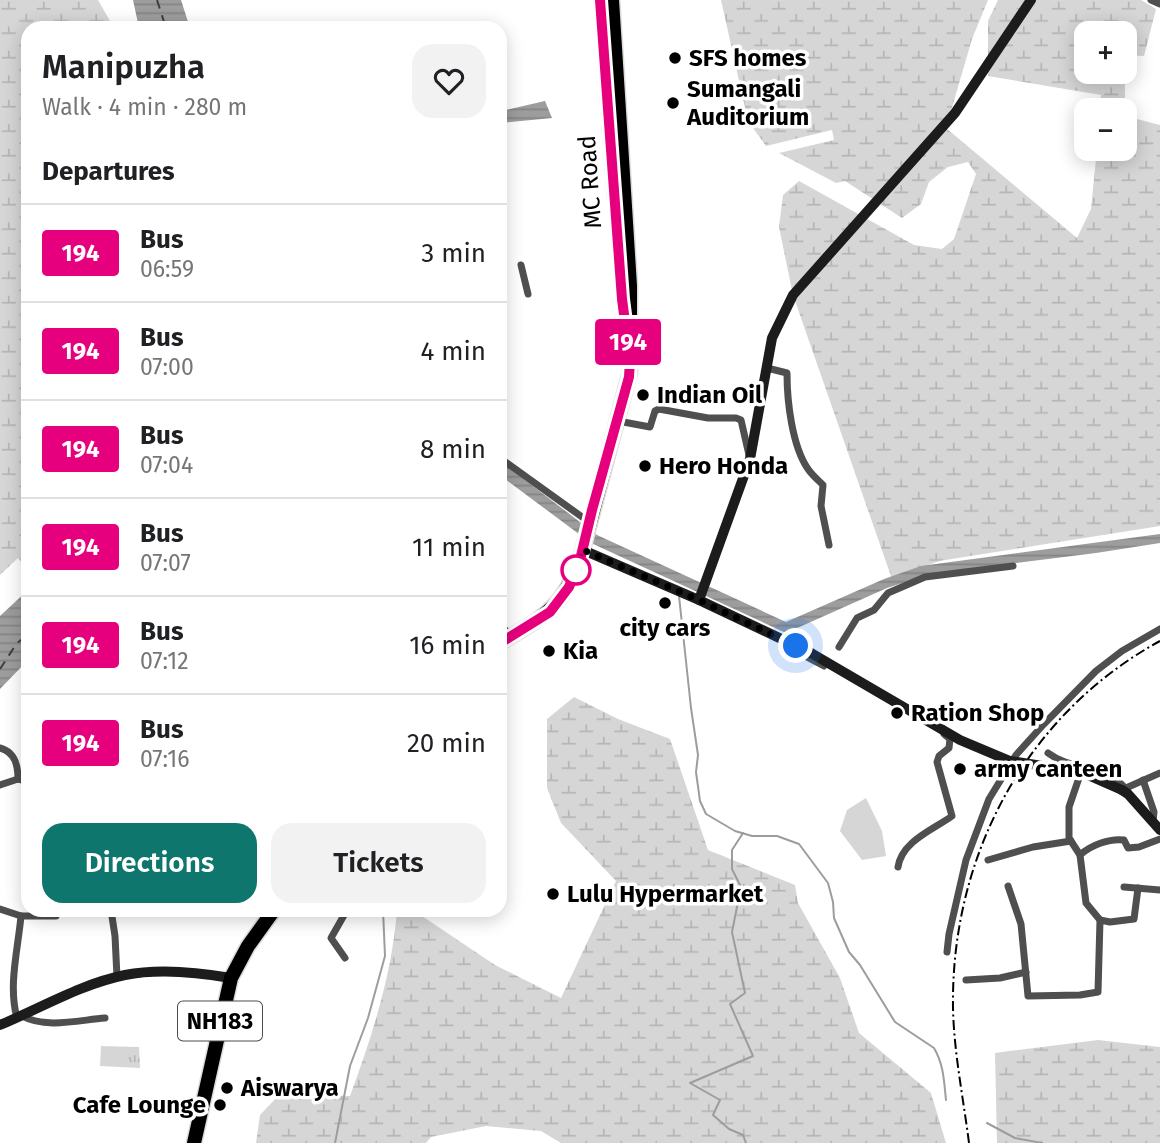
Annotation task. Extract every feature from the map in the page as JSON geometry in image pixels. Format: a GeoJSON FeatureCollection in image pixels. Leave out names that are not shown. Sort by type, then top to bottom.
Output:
{"type":"FeatureCollection","features":[{"type":"Feature","properties":{"kind":"highway","name":"MC Road"},"geometry":{"type":"LineString","coordinates":[[600,0],[608,32]]}},
{"type":"Feature","properties":{"kind":"highway","name":"MC Road"},"geometry":{"type":"LineString","coordinates":[[507,640],[543,617],[561,600],[569,587],[583,550],[628,387],[630,360],[622,299],[608,32],[612,0]]}},
{"type":"Feature","properties":{"kind":"highway","name":"NH183"},"geometry":{"type":"LineString","coordinates":[[194,1143],[231,978],[265,917]]}},
{"type":"Feature","properties":{"kind":"main road"},"geometry":{"type":"LineString","coordinates":[[699,600],[750,459],[772,338],[793,295],[955,113],[1031,0]]}},
{"type":"Feature","properties":{"kind":"main road"},"geometry":{"type":"LineString","coordinates":[[583,550],[699,600],[811,653],[960,740],[1010,761],[1080,772],[1126,791],[1156,825]]}},
{"type":"Feature","properties":{"kind":"main road"},"geometry":{"type":"LineString","coordinates":[[0,1025],[65,996],[117,977],[173,972],[231,978]]}},
{"type":"Feature","properties":{"kind":"street"},"geometry":{"type":"LineString","coordinates":[[1151,0],[1160,4]]}},
{"type":"Feature","properties":{"kind":"street"},"geometry":{"type":"LineString","coordinates":[[521,265],[528,294]]}},
{"type":"Feature","properties":{"kind":"street"},"geometry":{"type":"LineString","coordinates":[[766,368],[787,373],[792,422],[803,460],[823,485],[821,506],[829,545]]}},
{"type":"Feature","properties":{"kind":"street"},"geometry":{"type":"LineString","coordinates":[[618,421],[650,427],[655,411],[659,409],[708,418],[739,419],[750,459]]}},
{"type":"Feature","properties":{"kind":"street"},"geometry":{"type":"LineString","coordinates":[[507,463],[588,527]]}},
{"type":"Feature","properties":{"kind":"street"},"geometry":{"type":"LineString","coordinates":[[839,647],[857,618],[874,610],[888,593],[925,578],[1013,566]]}},
{"type":"Feature","properties":{"kind":"street"},"geometry":{"type":"LineString","coordinates":[[947,952],[966,860],[986,806],[1016,755],[1096,671],[1122,651],[1160,629]]}},
{"type":"Feature","properties":{"kind":"street"},"geometry":{"type":"LineString","coordinates":[[799,648],[803,655],[845,676],[950,739],[948,750],[937,760],[952,816],[905,849],[898,867]]}},
{"type":"Feature","properties":{"kind":"street"},"geometry":{"type":"LineString","coordinates":[[0,748],[10,753],[16,761],[18,779]]}},
{"type":"Feature","properties":{"kind":"street"},"geometry":{"type":"LineString","coordinates":[[1048,753],[1064,762],[1099,770],[1117,779],[1126,791],[1160,773]]}},
{"type":"Feature","properties":{"kind":"street"},"geometry":{"type":"LineString","coordinates":[[1080,772],[1069,807],[1071,841],[1080,855],[1085,878],[1086,903],[1100,920],[1110,922],[1134,919],[1138,888]]}},
{"type":"Feature","properties":{"kind":"street"},"geometry":{"type":"LineString","coordinates":[[0,785],[21,780]]}},
{"type":"Feature","properties":{"kind":"street"},"geometry":{"type":"LineString","coordinates":[[1143,780],[1156,825]]}},
{"type":"Feature","properties":{"kind":"street"},"geometry":{"type":"LineString","coordinates":[[1080,855],[1087,848],[1116,839],[1124,840],[1131,848],[1139,848],[1160,839]]}},
{"type":"Feature","properties":{"kind":"street"},"geometry":{"type":"LineString","coordinates":[[988,860],[1071,841]]}},
{"type":"Feature","properties":{"kind":"street"},"geometry":{"type":"LineString","coordinates":[[1008,886],[1021,924],[1028,996],[1098,992],[1100,920]]}},
{"type":"Feature","properties":{"kind":"street"},"geometry":{"type":"LineString","coordinates":[[1124,887],[1160,890]]}},
{"type":"Feature","properties":{"kind":"street"},"geometry":{"type":"LineString","coordinates":[[0,909],[21,916],[14,1006],[20,1017],[43,1023],[105,1018]]}},
{"type":"Feature","properties":{"kind":"street"},"geometry":{"type":"LineString","coordinates":[[112,917],[117,977]]}},
{"type":"Feature","properties":{"kind":"street"},"geometry":{"type":"LineString","coordinates":[[344,917],[331,938],[345,958]]}},
{"type":"Feature","properties":{"kind":"street"},"geometry":{"type":"LineString","coordinates":[[966,980],[1000,978],[1026,972]]}},
{"type":"Feature","properties":{"kind":"green space"},"geometry":{"type":"Polygon","coordinates":[[[0,0],[98,0],[110,21],[21,21],[21,562],[18,558],[0,575],[0,0]]]}},
{"type":"Feature","properties":{"kind":"green space"},"geometry":{"type":"Polygon","coordinates":[[[721,0],[988,0],[972,39],[946,128],[1077,238],[1091,209],[1096,161],[1137,161],[1137,119],[1160,125],[1160,526],[939,561],[892,579],[793,295],[779,227],[783,195],[799,181],[914,245],[942,249],[954,239],[976,174],[968,162],[948,167],[929,182],[921,204],[902,218],[845,181],[836,183],[779,153],[834,140],[832,130],[766,146],[748,121],[721,0]]]}},
{"type":"Feature","properties":{"kind":"green space"},"geometry":{"type":"Polygon","coordinates":[[[998,0],[1141,0],[1156,9],[1144,56],[1137,56],[1137,21],[1074,21],[1074,84],[1125,84],[1125,98],[1101,98],[1101,95],[988,76],[988,21],[998,0]]]}},
{"type":"Feature","properties":{"kind":"green space"},"geometry":{"type":"Polygon","coordinates":[[[574,697],[618,719],[670,739],[708,850],[795,885],[798,903],[840,978],[859,1033],[931,1093],[946,1143],[561,1143],[541,1131],[486,1126],[431,1137],[426,1143],[256,1143],[260,1115],[280,1094],[350,1096],[380,1005],[391,958],[396,917],[423,917],[495,965],[561,998],[616,881],[561,823],[547,788],[547,719],[574,697]]]}},
{"type":"Feature","properties":{"kind":"green space"},"geometry":{"type":"Polygon","coordinates":[[[866,798],[882,831],[886,856],[862,860],[840,831],[847,810],[866,798]]]}},
{"type":"Feature","properties":{"kind":"green space"},"geometry":{"type":"Polygon","coordinates":[[[1098,1040],[1160,1047],[1160,1143],[997,1143],[995,1053],[1098,1040]]]}},
{"type":"Feature","properties":{"kind":"green space"},"geometry":{"type":"Polygon","coordinates":[[[101,1046],[139,1047],[140,1068],[100,1066],[101,1046]]]}},
{"type":"Feature","properties":{"kind":"shaded area"},"geometry":{"type":"Polygon","coordinates":[[[133,0],[181,0],[188,21],[138,21],[133,0]]]}},
{"type":"Feature","properties":{"kind":"shaded area"},"geometry":{"type":"Polygon","coordinates":[[[545,101],[552,118],[507,122],[507,110],[545,101]]]}},
{"type":"Feature","properties":{"kind":"shaded area"},"geometry":{"type":"Polygon","coordinates":[[[507,466],[597,535],[786,622],[884,579],[921,566],[1160,534],[1160,543],[930,574],[887,588],[786,633],[591,543],[507,480],[507,466]]]}},
{"type":"Feature","properties":{"kind":"shaded area"},"geometry":{"type":"Polygon","coordinates":[[[21,596],[21,667],[0,689],[0,616],[21,596]]]}},
{"type":"Feature","properties":{"kind":"waterway"},"geometry":{"type":"LineString","coordinates":[[679,596],[698,755],[696,772],[700,801],[706,814],[735,831],[752,836],[777,836],[799,844],[828,883],[834,918],[849,952],[895,1022],[934,1048],[942,1067],[946,1100]]}},
{"type":"Feature","properties":{"kind":"waterway"},"geometry":{"type":"LineString","coordinates":[[743,833],[732,850],[732,869],[741,887],[732,932],[745,993],[730,1004],[753,1056],[690,1083],[720,1100],[713,1115],[729,1129],[743,1135],[746,1143]]}},
{"type":"Feature","properties":{"kind":"waterway"},"geometry":{"type":"LineString","coordinates":[[335,1143],[350,1066],[368,1018],[385,956],[383,917]]}},
{"type":"Feature","properties":{"kind":"waterway"},"geometry":{"type":"LineString","coordinates":[[987,1123],[1015,1138],[1042,1143]]}},
{"type":"Feature","properties":{"kind":"ferry route"},"geometry":{"type":"LineString","coordinates":[[157,0],[164,21]]}},
{"type":"Feature","properties":{"kind":"ferry route"},"geometry":{"type":"LineString","coordinates":[[0,669],[21,640]]}},
{"type":"Feature","properties":{"kind":"railway"},"geometry":{"type":"LineString","coordinates":[[969,1143],[956,1051],[953,995],[957,940],[968,888],[985,837],[1008,790],[1038,745],[1073,706],[1114,671],[1160,641]]}},
{"type":"Feature","properties":{"kind":"bus line","name":"194"},"geometry":{"type":"LineString","coordinates":[[507,639],[550,612],[569,587],[580,560],[628,387],[630,360],[622,299],[600,0]]}},
{"type":"Feature","properties":{"kind":"place","name":"SFS homes"},"geometry":{"type":"Point","coordinates":[675,58]}},
{"type":"Feature","properties":{"kind":"place","name":"Sumangali Auditorium"},"geometry":{"type":"Point","coordinates":[673,103]}},
{"type":"Feature","properties":{"kind":"place","name":"Indian Oil"},"geometry":{"type":"Point","coordinates":[643,395]}},
{"type":"Feature","properties":{"kind":"place","name":"Hero Honda"},"geometry":{"type":"Point","coordinates":[645,466]}},
{"type":"Feature","properties":{"kind":"place","name":"city cars"},"geometry":{"type":"Point","coordinates":[665,603]}},
{"type":"Feature","properties":{"kind":"place","name":"Kia"},"geometry":{"type":"Point","coordinates":[549,651]}},
{"type":"Feature","properties":{"kind":"place","name":"Ration Shop"},"geometry":{"type":"Point","coordinates":[897,713]}},
{"type":"Feature","properties":{"kind":"place","name":"army canteen"},"geometry":{"type":"Point","coordinates":[960,769]}},
{"type":"Feature","properties":{"kind":"place","name":"Lulu Hypermarket"},"geometry":{"type":"Point","coordinates":[553,894]}},
{"type":"Feature","properties":{"kind":"place","name":"Aiswarya"},"geometry":{"type":"Point","coordinates":[227,1088]}},
{"type":"Feature","properties":{"kind":"place","name":"Cafe Lounge"},"geometry":{"type":"Point","coordinates":[220,1105]}},
{"type":"Feature","properties":{"kind":"route"},"geometry":{"type":"LineString","coordinates":[[576,570],[583,550],[796,646]]}}]}
